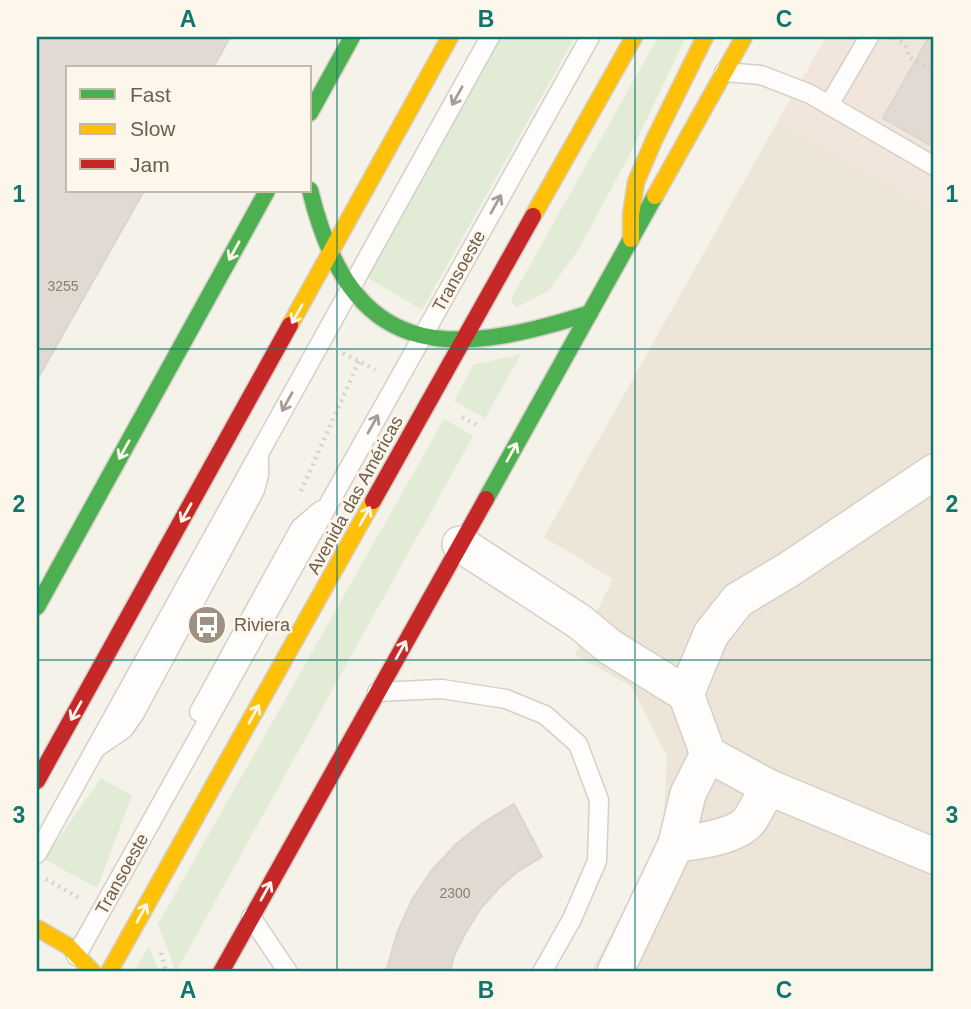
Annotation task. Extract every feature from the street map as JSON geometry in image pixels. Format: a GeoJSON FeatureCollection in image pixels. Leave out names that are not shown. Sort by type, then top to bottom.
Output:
{"type":"FeatureCollection","features":[{"type":"Feature","properties":{"kind":"main road"},"geometry":{"type":"LineString","coordinates":[[312,109],[352,37]]}},
{"type":"Feature","properties":{"kind":"main road"},"geometry":{"type":"LineString","coordinates":[[37,781],[450,37]]}},
{"type":"Feature","properties":{"kind":"main road","name":"Avenida das Américas"},"geometry":{"type":"LineString","coordinates":[[109,972],[634,37]]}},
{"type":"Feature","properties":{"kind":"main road"},"geometry":{"type":"LineString","coordinates":[[631,239],[636,182],[705,37]]}},
{"type":"Feature","properties":{"kind":"main road"},"geometry":{"type":"LineString","coordinates":[[220,972],[744,37]]}},
{"type":"Feature","properties":{"kind":"main road"},"geometry":{"type":"LineString","coordinates":[[39,598],[266,192]]}},
{"type":"Feature","properties":{"kind":"main road"},"geometry":{"type":"LineString","coordinates":[[311,192],[330,254],[349,289],[381,317],[422,336],[463,341],[529,333],[590,313]]}},
{"type":"Feature","properties":{"kind":"main road"},"geometry":{"type":"LineString","coordinates":[[37,928],[57,938],[77,954],[93,972]]}},
{"type":"Feature","properties":{"kind":"street"},"geometry":{"type":"LineString","coordinates":[[686,694],[711,634],[738,600],[934,472]]}},
{"type":"Feature","properties":{"kind":"street"},"geometry":{"type":"LineString","coordinates":[[460,544],[580,622],[610,647],[686,694],[708,754],[768,787],[934,856]]}},
{"type":"Feature","properties":{"kind":"street"},"geometry":{"type":"LineString","coordinates":[[615,972],[676,844],[688,794],[708,754]]}},
{"type":"Feature","properties":{"kind":"street"},"geometry":{"type":"LineString","coordinates":[[676,844],[723,836],[747,823],[768,787]]}},
{"type":"Feature","properties":{"kind":"lane"},"geometry":{"type":"LineString","coordinates":[[37,855],[95,748],[124,729],[135,713],[255,490],[260,475],[259,454],[490,37]]}},
{"type":"Feature","properties":{"kind":"lane","name":"Transoeste"},"geometry":{"type":"LineString","coordinates":[[67,972],[181,768],[178,755],[181,744],[286,552],[300,528],[329,505],[590,37]]}},
{"type":"Feature","properties":{"kind":"lane"},"geometry":{"type":"LineString","coordinates":[[829,105],[869,37]]}},
{"type":"Feature","properties":{"kind":"lane"},"geometry":{"type":"LineString","coordinates":[[724,72],[761,75],[810,94],[934,166]]}},
{"type":"Feature","properties":{"kind":"lane"},"geometry":{"type":"LineString","coordinates":[[377,692],[442,689],[506,699],[545,715],[578,744],[599,800],[597,861],[572,919],[542,972]]}},
{"type":"Feature","properties":{"kind":"lane"},"geometry":{"type":"LineString","coordinates":[[251,917],[288,972]]}},
{"type":"Feature","properties":{"kind":"path"},"geometry":{"type":"LineString","coordinates":[[892,37],[905,44],[909,57],[934,71]]}},
{"type":"Feature","properties":{"kind":"path"},"geometry":{"type":"LineString","coordinates":[[340,351],[378,372]]}},
{"type":"Feature","properties":{"kind":"path"},"geometry":{"type":"LineString","coordinates":[[297,500],[359,361]]}},
{"type":"Feature","properties":{"kind":"path"},"geometry":{"type":"LineString","coordinates":[[37,874],[83,900]]}},
{"type":"Feature","properties":{"kind":"shaded area"},"geometry":{"type":"Polygon","coordinates":[[[826,37],[934,37],[934,210],[778,121],[826,37]]]}},
{"type":"Feature","properties":{"kind":"shaded area"},"geometry":{"type":"Polygon","coordinates":[[[778,121],[934,210],[934,972],[591,972],[663,838],[667,756],[631,686],[575,655],[613,579],[544,537],[778,121]]]}},
{"type":"Feature","properties":{"kind":"green space"},"geometry":{"type":"Polygon","coordinates":[[[497,37],[575,37],[422,310],[365,276],[497,37]]]}},
{"type":"Feature","properties":{"kind":"green space"},"geometry":{"type":"Polygon","coordinates":[[[658,37],[686,37],[630,154],[578,250],[549,290],[516,308],[511,299],[658,37]]]}},
{"type":"Feature","properties":{"kind":"green space"},"geometry":{"type":"Polygon","coordinates":[[[521,354],[485,418],[454,401],[473,365],[521,354]]]}},
{"type":"Feature","properties":{"kind":"green space"},"geometry":{"type":"Polygon","coordinates":[[[444,419],[473,436],[176,972],[158,924],[444,419]]]}},
{"type":"Feature","properties":{"kind":"green space"},"geometry":{"type":"Polygon","coordinates":[[[101,778],[132,796],[97,888],[44,859],[101,778]]]}},
{"type":"Feature","properties":{"kind":"green space"},"geometry":{"type":"Polygon","coordinates":[[[149,946],[159,972],[134,972],[149,946]]]}},
{"type":"Feature","properties":{"kind":"building"},"geometry":{"type":"Polygon","coordinates":[[[37,37],[230,37],[214,66],[66,66],[66,192],[143,192],[37,380],[37,37]]]}},
{"type":"Feature","properties":{"kind":"building"},"geometry":{"type":"Polygon","coordinates":[[[929,37],[934,37],[934,147],[883,118],[929,37]]]}},
{"type":"Feature","properties":{"kind":"building"},"geometry":{"type":"Polygon","coordinates":[[[514,804],[542,857],[517,872],[481,908],[454,956],[450,972],[386,972],[397,933],[413,898],[431,871],[456,844],[484,822],[514,804]]]}},
{"type":"Feature","properties":{"kind":"traffic: fast"},"geometry":{"type":"LineString","coordinates":[[312,109],[352,37]]}},
{"type":"Feature","properties":{"kind":"traffic: fast"},"geometry":{"type":"LineString","coordinates":[[37,607],[266,192]]}},
{"type":"Feature","properties":{"kind":"traffic: fast"},"geometry":{"type":"LineString","coordinates":[[311,192],[328,246],[351,287],[378,316],[411,332],[448,339],[491,337],[538,328],[590,313]]}},
{"type":"Feature","properties":{"kind":"traffic: fast"},"geometry":{"type":"LineString","coordinates":[[486,499],[655,196]]}},
{"type":"Feature","properties":{"kind":"traffic: slow"},"geometry":{"type":"LineString","coordinates":[[290,325],[450,37]]}},
{"type":"Feature","properties":{"kind":"traffic: slow"},"geometry":{"type":"LineString","coordinates":[[533,216],[634,37]]}},
{"type":"Feature","properties":{"kind":"traffic: slow"},"geometry":{"type":"LineString","coordinates":[[631,239],[636,182],[705,37]]}},
{"type":"Feature","properties":{"kind":"traffic: slow"},"geometry":{"type":"LineString","coordinates":[[655,196],[744,37]]}},
{"type":"Feature","properties":{"kind":"traffic: slow"},"geometry":{"type":"LineString","coordinates":[[109,972],[373,501]]}},
{"type":"Feature","properties":{"kind":"traffic: slow"},"geometry":{"type":"LineString","coordinates":[[37,928],[68,946],[93,972]]}},
{"type":"Feature","properties":{"kind":"traffic: jam"},"geometry":{"type":"LineString","coordinates":[[373,501],[533,216]]}},
{"type":"Feature","properties":{"kind":"traffic: jam"},"geometry":{"type":"LineString","coordinates":[[37,781],[290,325]]}},
{"type":"Feature","properties":{"kind":"traffic: jam"},"geometry":{"type":"LineString","coordinates":[[221,972],[486,499]]}},
{"type":"Feature","properties":{"kind":"place","name":"Riviera"},"geometry":{"type":"Point","coordinates":[207,625]}}]}
